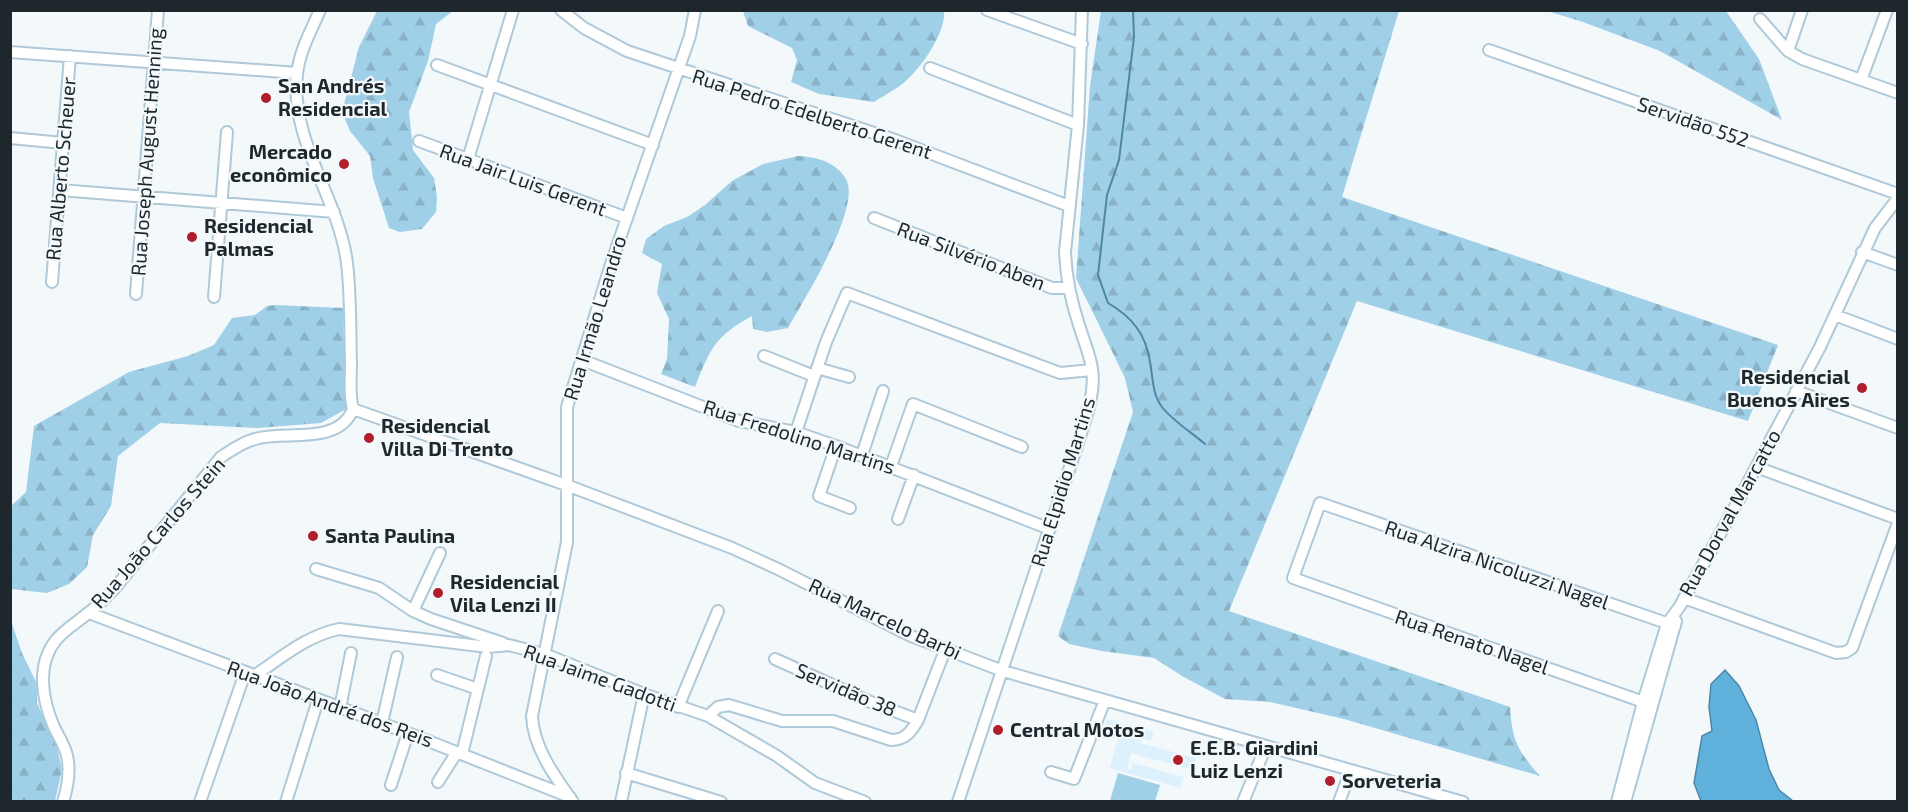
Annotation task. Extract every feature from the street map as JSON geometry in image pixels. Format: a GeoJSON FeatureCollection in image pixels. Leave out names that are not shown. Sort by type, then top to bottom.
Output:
{"type":"FeatureCollection","features":[{"type":"Feature","properties":{"kind":"street","name":"Rua Joseph August Henning"},"geometry":{"type":"LineString","coordinates":[[136,294],[158,10]]}},
{"type":"Feature","properties":{"kind":"street"},"geometry":{"type":"LineString","coordinates":[[320,10],[305,44],[297,74],[298,110],[320,179],[342,236],[349,285],[353,409]]}},
{"type":"Feature","properties":{"kind":"street"},"geometry":{"type":"LineString","coordinates":[[468,159],[513,10]]}},
{"type":"Feature","properties":{"kind":"street","name":"Rua Pedro Edelberto Gerent"},"geometry":{"type":"LineString","coordinates":[[561,10],[584,28],[611,43],[678,69],[895,140],[1069,206]]}},
{"type":"Feature","properties":{"kind":"street","name":"Rua Irmão Leandro"},"geometry":{"type":"LineString","coordinates":[[572,799],[538,744],[532,728],[534,702],[567,542],[569,486],[567,407],[611,264],[693,27],[695,10]]}},
{"type":"Feature","properties":{"kind":"street"},"geometry":{"type":"LineString","coordinates":[[987,10],[1082,44]]}},
{"type":"Feature","properties":{"kind":"street","name":"Rua Elpidio Martins"},"geometry":{"type":"LineString","coordinates":[[958,801],[1050,529],[1088,411],[1092,390],[1092,370],[1069,288],[1065,252],[1078,125],[1082,10]]}},
{"type":"Feature","properties":{"kind":"street"},"geometry":{"type":"LineString","coordinates":[[1788,51],[1802,10]]}},
{"type":"Feature","properties":{"kind":"street"},"geometry":{"type":"LineString","coordinates":[[1861,80],[1887,10]]}},
{"type":"Feature","properties":{"kind":"street"},"geometry":{"type":"LineString","coordinates":[[1760,19],[1788,51],[1898,93]]}},
{"type":"Feature","properties":{"kind":"street","name":"Servidão 552"},"geometry":{"type":"LineString","coordinates":[[1489,50],[1898,196]]}},
{"type":"Feature","properties":{"kind":"street"},"geometry":{"type":"LineString","coordinates":[[10,52],[297,74]]}},
{"type":"Feature","properties":{"kind":"street","name":"Rua Alberto Scheuer"},"geometry":{"type":"LineString","coordinates":[[52,282],[70,56]]}},
{"type":"Feature","properties":{"kind":"street"},"geometry":{"type":"LineString","coordinates":[[437,65],[653,145]]}},
{"type":"Feature","properties":{"kind":"street"},"geometry":{"type":"LineString","coordinates":[[930,68],[1078,125]]}},
{"type":"Feature","properties":{"kind":"street"},"geometry":{"type":"LineString","coordinates":[[214,297],[227,132]]}},
{"type":"Feature","properties":{"kind":"street"},"geometry":{"type":"LineString","coordinates":[[10,138],[63,143]]}},
{"type":"Feature","properties":{"kind":"street","name":"Rua Jair Luis Gerent"},"geometry":{"type":"LineString","coordinates":[[419,141],[627,218]]}},
{"type":"Feature","properties":{"kind":"street"},"geometry":{"type":"LineString","coordinates":[[60,190],[334,212]]}},
{"type":"Feature","properties":{"kind":"street","name":"Rua Dorval Marcatto"},"geometry":{"type":"LineString","coordinates":[[1617,801],[1671,625],[1835,315],[1862,252],[1875,228],[1898,196]]}},
{"type":"Feature","properties":{"kind":"street","name":"Rua Silvério Aben"},"geometry":{"type":"LineString","coordinates":[[874,218],[1052,288],[1069,288]]}},
{"type":"Feature","properties":{"kind":"street"},"geometry":{"type":"LineString","coordinates":[[1862,252],[1898,265]]}},
{"type":"Feature","properties":{"kind":"street"},"geometry":{"type":"LineString","coordinates":[[796,432],[826,342],[847,293],[1060,373],[1092,370]]}},
{"type":"Feature","properties":{"kind":"street"},"geometry":{"type":"LineString","coordinates":[[1835,315],[1898,339]]}},
{"type":"Feature","properties":{"kind":"street"},"geometry":{"type":"LineString","coordinates":[[764,356],[816,372],[849,377]]}},
{"type":"Feature","properties":{"kind":"street","name":"Rua Fredolino Martins"},"geometry":{"type":"LineString","coordinates":[[582,360],[739,421],[796,432],[862,455],[1050,529]]}},
{"type":"Feature","properties":{"kind":"street"},"geometry":{"type":"LineString","coordinates":[[862,455],[884,391]]}},
{"type":"Feature","properties":{"kind":"street"},"geometry":{"type":"LineString","coordinates":[[1796,391],[1898,428]]}},
{"type":"Feature","properties":{"kind":"street"},"geometry":{"type":"LineString","coordinates":[[891,466],[913,404],[1022,447]]}},
{"type":"Feature","properties":{"kind":"street","name":"Rua Marcelo Barbi"},"geometry":{"type":"LineString","coordinates":[[353,409],[569,486],[747,554],[911,636],[1003,671],[1463,801]]}},
{"type":"Feature","properties":{"kind":"street","name":"Rua João Carlos Stein"},"geometry":{"type":"LineString","coordinates":[[63,801],[68,788],[69,767],[66,751],[46,707],[43,689],[48,653],[57,639],[115,588],[221,457],[239,445],[260,437],[304,436],[326,432],[348,419],[353,409]]}},
{"type":"Feature","properties":{"kind":"street"},"geometry":{"type":"LineString","coordinates":[[836,446],[819,496],[850,508]]}},
{"type":"Feature","properties":{"kind":"street"},"geometry":{"type":"LineString","coordinates":[[1682,602],[1836,653],[1846,652],[1852,648],[1898,521],[1756,467]]}},
{"type":"Feature","properties":{"kind":"street"},"geometry":{"type":"LineString","coordinates":[[898,519],[914,475]]}},
{"type":"Feature","properties":{"kind":"street","name":"Rua Alzira Nicoluzzi Nagel"},"geometry":{"type":"LineString","coordinates":[[1293,578],[1320,503],[1671,625]]}},
{"type":"Feature","properties":{"kind":"street"},"geometry":{"type":"LineString","coordinates":[[413,611],[440,553]]}},
{"type":"Feature","properties":{"kind":"street"},"geometry":{"type":"LineString","coordinates":[[316,569],[379,588],[413,611],[431,619],[509,645]]}},
{"type":"Feature","properties":{"kind":"street","name":"Rua Renato Nagel"},"geometry":{"type":"LineString","coordinates":[[1293,578],[1647,703]]}},
{"type":"Feature","properties":{"kind":"street"},"geometry":{"type":"LineString","coordinates":[[678,707],[718,611]]}},
{"type":"Feature","properties":{"kind":"street","name":"Rua João André dos Reis"},"geometry":{"type":"LineString","coordinates":[[89,613],[408,733],[572,799]]}},
{"type":"Feature","properties":{"kind":"street","name":"Rua Jaime Gadotti"},"geometry":{"type":"LineString","coordinates":[[249,674],[305,641],[323,632],[339,629],[488,647],[509,645],[544,654],[678,707],[708,716],[767,750],[815,783],[865,801]]}},
{"type":"Feature","properties":{"kind":"street"},"geometry":{"type":"LineString","coordinates":[[708,716],[718,707],[729,705],[782,721],[833,721],[891,740],[904,737],[918,720],[945,650]]}},
{"type":"Feature","properties":{"kind":"street"},"geometry":{"type":"LineString","coordinates":[[340,708],[351,653]]}},
{"type":"Feature","properties":{"kind":"street"},"geometry":{"type":"LineString","coordinates":[[438,782],[459,753],[486,656]]}},
{"type":"Feature","properties":{"kind":"street"},"geometry":{"type":"LineString","coordinates":[[382,723],[397,657]]}},
{"type":"Feature","properties":{"kind":"street","name":"Servidão 38"},"geometry":{"type":"LineString","coordinates":[[775,659],[868,701],[918,720]]}},
{"type":"Feature","properties":{"kind":"street"},"geometry":{"type":"LineString","coordinates":[[200,801],[249,674]]}},
{"type":"Feature","properties":{"kind":"street"},"geometry":{"type":"LineString","coordinates":[[437,675],[478,689]]}},
{"type":"Feature","properties":{"kind":"street"},"geometry":{"type":"LineString","coordinates":[[621,801],[644,694]]}},
{"type":"Feature","properties":{"kind":"street"},"geometry":{"type":"LineString","coordinates":[[286,801],[318,700]]}},
{"type":"Feature","properties":{"kind":"street"},"geometry":{"type":"LineString","coordinates":[[1052,772],[1074,779],[1105,700]]}},
{"type":"Feature","properties":{"kind":"street","name":"Rua Dorval Marcatto"},"geometry":{"type":"LineString","coordinates":[[1625,801],[1647,703]]}},
{"type":"Feature","properties":{"kind":"street"},"geometry":{"type":"LineString","coordinates":[[391,785],[408,733]]}},
{"type":"Feature","properties":{"kind":"street"},"geometry":{"type":"LineString","coordinates":[[1244,801],[1266,746]]}},
{"type":"Feature","properties":{"kind":"street"},"geometry":{"type":"LineString","coordinates":[[1339,801],[1351,770]]}},
{"type":"Feature","properties":{"kind":"street"},"geometry":{"type":"LineString","coordinates":[[626,773],[721,801]]}},
{"type":"Feature","properties":{"kind":"shaded area"},"geometry":{"type":"Polygon","coordinates":[[[1725,670],[1739,686],[1756,720],[1769,769],[1779,790],[1793,801],[1701,801],[1694,783],[1702,736],[1712,731],[1709,707],[1711,684],[1725,670]]]}},
{"type":"Feature","properties":{"kind":"shaded area","name":"E.E.B. Giardini Luiz Lenzi"},"geometry":{"type":"Polygon","coordinates":[[[1107,719],[1154,732],[1151,741],[1141,738],[1140,743],[1196,758],[1193,770],[1131,753],[1127,768],[1131,770],[1133,763],[1184,777],[1180,788],[1110,768],[1118,738],[1115,737],[1117,732],[1104,728],[1107,719]]]}},
{"type":"Feature","properties":{"kind":"green space"},"geometry":{"type":"Polygon","coordinates":[[[377,11],[453,11],[436,24],[428,61],[409,112],[413,150],[434,178],[437,197],[436,212],[422,229],[400,232],[389,228],[373,178],[370,156],[350,131],[342,112],[359,47],[377,11]]]}},
{"type":"Feature","properties":{"kind":"green space"},"geometry":{"type":"Polygon","coordinates":[[[743,11],[944,11],[942,28],[921,64],[902,84],[874,102],[819,94],[791,82],[797,60],[792,48],[748,26],[743,11]]]}},
{"type":"Feature","properties":{"kind":"green space"},"geometry":{"type":"Polygon","coordinates":[[[1101,11],[1399,11],[1342,197],[1778,345],[1748,421],[1357,301],[1229,611],[1510,707],[1512,729],[1521,752],[1540,776],[1344,719],[1270,702],[1225,699],[1154,658],[1069,644],[1058,636],[1133,412],[1125,378],[1076,278],[1090,86],[1101,11]]]}},
{"type":"Feature","properties":{"kind":"green space"},"geometry":{"type":"Polygon","coordinates":[[[1547,11],[1726,11],[1759,59],[1782,120],[1660,51],[1547,11]]]}},
{"type":"Feature","properties":{"kind":"green space"},"geometry":{"type":"Polygon","coordinates":[[[798,156],[819,159],[837,168],[846,179],[849,193],[839,232],[788,328],[767,332],[753,329],[752,316],[740,323],[715,345],[695,387],[661,374],[667,359],[669,319],[657,293],[662,264],[642,253],[646,239],[664,226],[687,217],[705,205],[732,181],[763,164],[798,156]]]}},
{"type":"Feature","properties":{"kind":"green space"},"geometry":{"type":"Polygon","coordinates":[[[267,306],[343,308],[346,409],[321,423],[258,428],[160,423],[118,456],[111,506],[93,535],[87,567],[69,584],[47,593],[11,589],[10,507],[26,492],[34,426],[129,372],[188,356],[214,345],[232,318],[255,315],[267,306]]]}},
{"type":"Feature","properties":{"kind":"green space"},"geometry":{"type":"Polygon","coordinates":[[[10,618],[22,653],[37,684],[37,703],[57,746],[62,770],[55,801],[11,801],[10,618]]]}},
{"type":"Feature","properties":{"kind":"green space"},"geometry":{"type":"Polygon","coordinates":[[[1118,773],[1160,785],[1155,801],[1110,801],[1118,773]]]}},
{"type":"Feature","properties":{"kind":"waterway"},"geometry":{"type":"LineString","coordinates":[[1133,10],[1134,37],[1119,160],[1107,195],[1098,275],[1108,303],[1131,320],[1145,343],[1155,391],[1162,407],[1205,444]]}},
{"type":"Feature","properties":{"kind":"place","name":"San Andrés Residencial"},"geometry":{"type":"Point","coordinates":[266,98]}},
{"type":"Feature","properties":{"kind":"place","name":"Mercado econômico"},"geometry":{"type":"Point","coordinates":[344,164]}},
{"type":"Feature","properties":{"kind":"place","name":"Residencial Palmas"},"geometry":{"type":"Point","coordinates":[192,237]}},
{"type":"Feature","properties":{"kind":"place","name":"Residencial Buenos Aires"},"geometry":{"type":"Point","coordinates":[1862,388]}},
{"type":"Feature","properties":{"kind":"place","name":"Residencial Villa Di Trento"},"geometry":{"type":"Point","coordinates":[369,438]}},
{"type":"Feature","properties":{"kind":"place","name":"Santa Paulina"},"geometry":{"type":"Point","coordinates":[313,536]}},
{"type":"Feature","properties":{"kind":"place","name":"Residencial Vila Lenzi II"},"geometry":{"type":"Point","coordinates":[438,593]}},
{"type":"Feature","properties":{"kind":"place","name":"Central Motos"},"geometry":{"type":"Point","coordinates":[998,730]}},
{"type":"Feature","properties":{"kind":"place","name":"E.E.B. Giardini Luiz Lenzi"},"geometry":{"type":"Point","coordinates":[1178,760]}},
{"type":"Feature","properties":{"kind":"place","name":"Sorveteria"},"geometry":{"type":"Point","coordinates":[1330,781]}}]}
